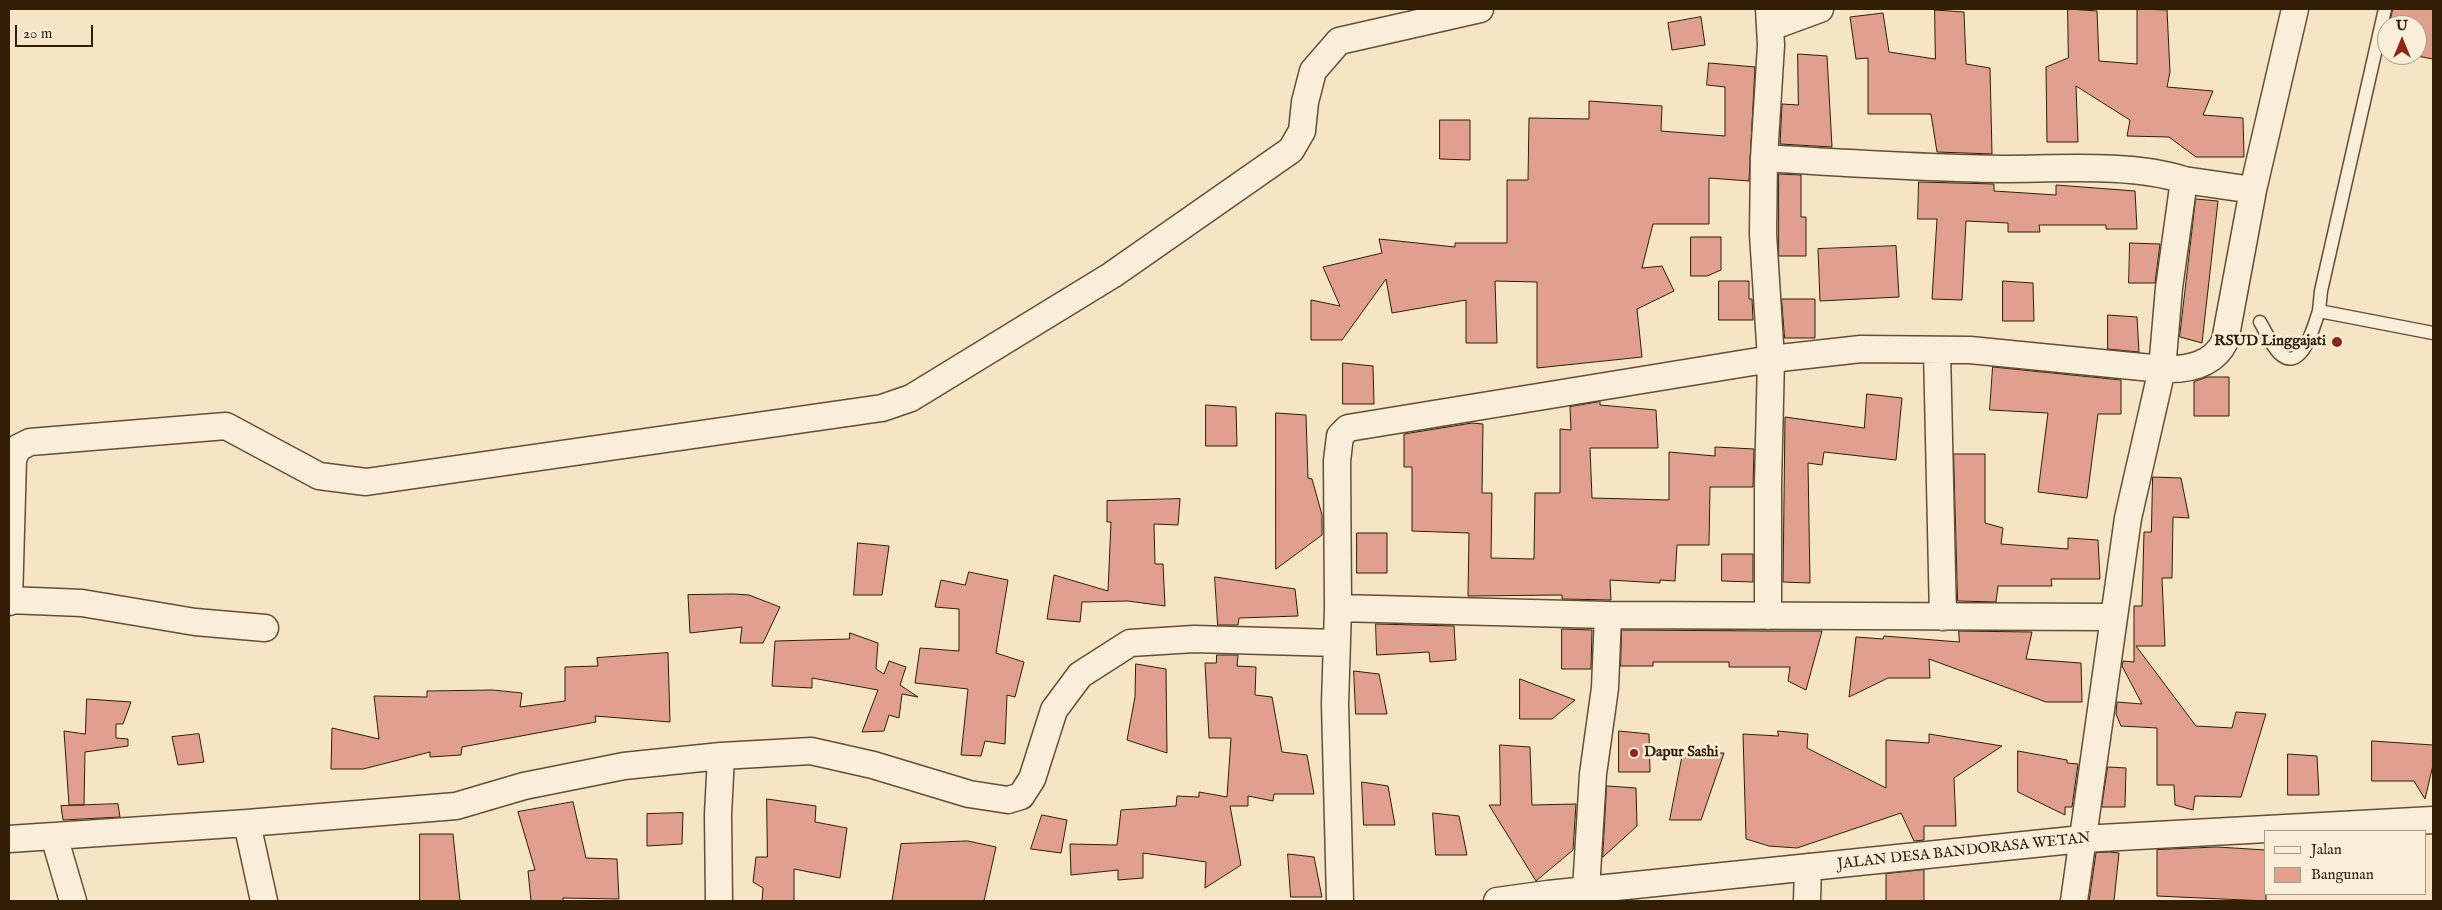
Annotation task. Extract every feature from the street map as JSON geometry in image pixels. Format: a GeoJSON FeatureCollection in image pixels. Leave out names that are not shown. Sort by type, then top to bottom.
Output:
{"type":"FeatureCollection","features":[{"type":"Feature","properties":{"kind":"street"},"geometry":{"type":"LineString","coordinates":[[265,628],[195,622],[82,603],[9,601],[13,459],[18,448],[30,442],[226,426],[319,476],[366,482],[882,408],[911,398],[1112,275],[1291,150],[1302,131],[1305,102],[1314,71],[1339,41],[1480,9]]}},
{"type":"Feature","properties":{"kind":"street"},"geometry":{"type":"LineString","coordinates":[[1768,616],[1768,484],[1771,359],[1764,260],[1764,158],[1770,18],[1820,9]]}},
{"type":"Feature","properties":{"kind":"street"},"geometry":{"type":"LineString","coordinates":[[1340,901],[1335,704],[1338,608],[1337,461],[1340,436],[1348,428],[1771,359],[1861,349],[1970,350],[2178,370],[2203,364],[2220,351],[2223,346],[2254,190],[2296,9]]}},
{"type":"Feature","properties":{"kind":"street"},"geometry":{"type":"LineString","coordinates":[[1764,158],[1907,167],[2099,169],[2144,172],[2254,190]]}},
{"type":"Feature","properties":{"kind":"street"},"geometry":{"type":"LineString","coordinates":[[2074,901],[2128,518],[2162,369],[2170,278],[2184,180]]}},
{"type":"Feature","properties":{"kind":"street"},"geometry":{"type":"LineString","coordinates":[[1936,350],[1943,617]]}},
{"type":"Feature","properties":{"kind":"street"},"geometry":{"type":"LineString","coordinates":[[1338,608],[1608,615],[2113,617]]}},
{"type":"Feature","properties":{"kind":"street"},"geometry":{"type":"LineString","coordinates":[[1586,890],[1593,774],[1604,688],[1608,615]]}},
{"type":"Feature","properties":{"kind":"street"},"geometry":{"type":"LineString","coordinates":[[9,839],[247,823],[456,806],[524,786],[624,766],[722,756],[811,751],[873,765],[969,794],[1008,800],[1021,796],[1032,779],[1054,710],[1080,675],[1130,642],[1194,640],[1337,642]]}},
{"type":"Feature","properties":{"kind":"street"},"geometry":{"type":"LineString","coordinates":[[719,901],[718,815],[722,756]]}},
{"type":"Feature","properties":{"kind":"street","name":"JALAN DESA BANDORASA WETAN"},"geometry":{"type":"LineString","coordinates":[[1506,901],[1586,890],[2082,839],[2433,820]]}},
{"type":"Feature","properties":{"kind":"street"},"geometry":{"type":"LineString","coordinates":[[247,823],[264,901]]}},
{"type":"Feature","properties":{"kind":"street"},"geometry":{"type":"LineString","coordinates":[[54,836],[73,901]]}},
{"type":"Feature","properties":{"kind":"street"},"geometry":{"type":"LineString","coordinates":[[1807,901],[1808,867]]}},
{"type":"Feature","properties":{"kind":"lane"},"geometry":{"type":"LineString","coordinates":[[2260,322],[2280,354],[2287,358],[2301,354],[2310,339],[2318,311],[2385,9]]}},
{"type":"Feature","properties":{"kind":"lane"},"geometry":{"type":"LineString","coordinates":[[2318,311],[2433,333]]}},
{"type":"Feature","properties":{"kind":"building"},"geometry":{"type":"Polygon","coordinates":[[[2068,9],[2097,11],[2099,61],[2137,64],[2137,9],[2167,10],[2170,72],[2167,87],[2213,91],[2203,115],[2243,118],[2244,157],[2196,157],[2169,137],[2127,136],[2130,120],[2076,86],[2078,142],[2047,142],[2046,67],[2068,58],[2068,9]]]}},
{"type":"Feature","properties":{"kind":"building"},"geometry":{"type":"Polygon","coordinates":[[[2393,9],[2433,9],[2433,59],[2427,58],[2427,15],[2392,15],[2393,9]]]}},
{"type":"Feature","properties":{"kind":"building"},"geometry":{"type":"Polygon","coordinates":[[[1935,10],[1964,12],[1966,64],[1990,68],[1992,154],[1937,152],[1931,114],[1868,114],[1868,58],[1856,59],[1850,17],[1883,13],[1889,52],[1935,59],[1935,10]]]}},
{"type":"Feature","properties":{"kind":"building"},"geometry":{"type":"Polygon","coordinates":[[[1701,17],[1705,45],[1672,50],[1668,23],[1701,17]]]}},
{"type":"Feature","properties":{"kind":"building"},"geometry":{"type":"Polygon","coordinates":[[[1798,54],[1827,56],[1832,147],[1780,144],[1782,104],[1798,105],[1798,54]]]}},
{"type":"Feature","properties":{"kind":"building"},"geometry":{"type":"Polygon","coordinates":[[[1709,63],[1755,67],[1749,181],[1709,178],[1709,224],[1653,224],[1642,268],[1662,266],[1674,291],[1637,309],[1642,357],[1537,368],[1537,282],[1495,281],[1497,343],[1466,343],[1466,300],[1392,313],[1386,279],[1342,340],[1311,340],[1311,300],[1340,306],[1323,267],[1382,253],[1379,239],[1455,247],[1455,243],[1507,243],[1507,180],[1528,180],[1529,118],[1589,119],[1589,101],[1662,106],[1661,131],[1725,136],[1725,87],[1707,85],[1709,63]]]}},
{"type":"Feature","properties":{"kind":"building"},"geometry":{"type":"Polygon","coordinates":[[[1440,120],[1470,120],[1470,160],[1440,159],[1440,120]]]}},
{"type":"Feature","properties":{"kind":"building"},"geometry":{"type":"Polygon","coordinates":[[[1779,174],[1801,175],[1801,217],[1806,217],[1806,256],[1779,256],[1779,174]]]}},
{"type":"Feature","properties":{"kind":"building"},"geometry":{"type":"Polygon","coordinates":[[[1919,182],[1994,184],[1994,191],[2056,195],[2056,185],[2135,191],[2137,229],[2106,229],[2106,225],[2039,225],[2040,232],[2008,232],[2008,223],[1966,221],[1962,300],[1932,299],[1937,219],[1918,219],[1919,182]]]}},
{"type":"Feature","properties":{"kind":"building"},"geometry":{"type":"Polygon","coordinates":[[[2196,199],[2218,201],[2202,343],[2180,337],[2196,199]]]}},
{"type":"Feature","properties":{"kind":"building"},"geometry":{"type":"Polygon","coordinates":[[[1691,237],[1721,237],[1721,270],[1707,276],[1691,276],[1691,237]]]}},
{"type":"Feature","properties":{"kind":"building"},"geometry":{"type":"Polygon","coordinates":[[[2130,243],[2160,244],[2155,283],[2129,283],[2130,243]]]}},
{"type":"Feature","properties":{"kind":"building"},"geometry":{"type":"Polygon","coordinates":[[[1896,246],[1899,297],[1820,301],[1818,249],[1896,246]]]}},
{"type":"Feature","properties":{"kind":"building"},"geometry":{"type":"Polygon","coordinates":[[[1719,281],[1749,281],[1749,299],[1752,299],[1753,320],[1719,320],[1719,281]]]}},
{"type":"Feature","properties":{"kind":"building"},"geometry":{"type":"Polygon","coordinates":[[[2003,281],[2033,283],[2034,321],[2003,321],[2003,281]]]}},
{"type":"Feature","properties":{"kind":"building"},"geometry":{"type":"Polygon","coordinates":[[[1782,299],[1815,299],[1815,338],[1785,338],[1782,299]]]}},
{"type":"Feature","properties":{"kind":"building"},"geometry":{"type":"Polygon","coordinates":[[[2108,315],[2137,317],[2139,352],[2108,349],[2108,315]]]}},
{"type":"Feature","properties":{"kind":"building"},"geometry":{"type":"Polygon","coordinates":[[[1343,363],[1373,366],[1374,404],[1343,404],[1343,363]]]}},
{"type":"Feature","properties":{"kind":"building"},"geometry":{"type":"Polygon","coordinates":[[[1993,367],[2121,380],[2121,414],[2098,414],[2087,498],[2038,492],[2048,413],[1990,410],[1993,367]]]}},
{"type":"Feature","properties":{"kind":"building"},"geometry":{"type":"Polygon","coordinates":[[[2208,377],[2229,377],[2229,416],[2194,416],[2194,382],[2208,377]]]}},
{"type":"Feature","properties":{"kind":"building"},"geometry":{"type":"Polygon","coordinates":[[[1867,394],[1902,398],[1896,460],[1824,452],[1822,465],[1808,463],[1810,583],[1783,582],[1785,417],[1864,428],[1867,394]]]}},
{"type":"Feature","properties":{"kind":"building"},"geometry":{"type":"Polygon","coordinates":[[[1600,402],[1600,405],[1656,410],[1658,448],[1590,448],[1592,498],[1669,500],[1669,452],[1715,456],[1715,447],[1754,449],[1753,487],[1710,487],[1709,545],[1677,545],[1675,581],[1660,580],[1660,583],[1610,580],[1611,600],[1562,599],[1562,595],[1468,596],[1469,533],[1412,531],[1412,467],[1404,467],[1404,434],[1472,423],[1483,424],[1482,493],[1492,493],[1491,558],[1534,559],[1535,493],[1560,493],[1560,429],[1571,430],[1570,407],[1600,402]]]}},
{"type":"Feature","properties":{"kind":"building"},"geometry":{"type":"Polygon","coordinates":[[[1206,405],[1236,407],[1237,446],[1206,446],[1206,405]]]}},
{"type":"Feature","properties":{"kind":"building"},"geometry":{"type":"Polygon","coordinates":[[[1276,413],[1306,415],[1308,478],[1312,479],[1322,515],[1322,535],[1276,569],[1276,413]]]}},
{"type":"Feature","properties":{"kind":"building"},"geometry":{"type":"Polygon","coordinates":[[[1954,454],[1985,454],[1985,523],[2003,528],[2001,544],[2068,549],[2068,538],[2098,540],[2100,579],[2051,579],[2052,586],[1998,586],[1996,602],[1958,601],[1954,454]]]}},
{"type":"Feature","properties":{"kind":"building"},"geometry":{"type":"Polygon","coordinates":[[[2153,477],[2181,478],[2189,518],[2173,517],[2172,578],[2162,578],[2165,646],[2136,646],[2196,726],[2232,728],[2236,712],[2266,714],[2241,797],[2195,796],[2193,810],[2175,805],[2174,785],[2157,785],[2157,728],[2121,726],[2116,714],[2117,702],[2142,704],[2122,666],[2123,661],[2134,662],[2134,606],[2142,606],[2144,532],[2151,532],[2153,477]]]}},
{"type":"Feature","properties":{"kind":"building"},"geometry":{"type":"Polygon","coordinates":[[[1180,499],[1178,525],[1154,524],[1155,564],[1163,564],[1165,606],[1128,601],[1082,602],[1080,622],[1047,619],[1054,575],[1108,591],[1111,522],[1107,522],[1107,501],[1180,499]]]}},
{"type":"Feature","properties":{"kind":"building"},"geometry":{"type":"Polygon","coordinates":[[[1357,533],[1387,533],[1387,573],[1357,573],[1357,533]]]}},
{"type":"Feature","properties":{"kind":"building"},"geometry":{"type":"Polygon","coordinates":[[[858,543],[889,546],[882,595],[854,595],[858,543]]]}},
{"type":"Feature","properties":{"kind":"building"},"geometry":{"type":"Polygon","coordinates":[[[1722,554],[1753,554],[1753,582],[1722,581],[1722,554]]]}},
{"type":"Feature","properties":{"kind":"building"},"geometry":{"type":"Polygon","coordinates":[[[969,572],[1008,580],[996,653],[1024,662],[1015,697],[1007,695],[1005,744],[985,741],[981,756],[961,755],[968,689],[915,683],[920,648],[959,651],[959,609],[935,607],[941,580],[965,585],[969,572]]]}},
{"type":"Feature","properties":{"kind":"building"},"geometry":{"type":"Polygon","coordinates":[[[1215,577],[1295,589],[1298,616],[1239,618],[1238,625],[1218,625],[1215,577]]]}},
{"type":"Feature","properties":{"kind":"building"},"geometry":{"type":"Polygon","coordinates":[[[688,595],[749,595],[780,607],[763,643],[740,643],[742,627],[690,633],[688,595]]]}},
{"type":"Feature","properties":{"kind":"building"},"geometry":{"type":"Polygon","coordinates":[[[1376,624],[1454,626],[1456,660],[1430,662],[1429,652],[1377,655],[1376,624]]]}},
{"type":"Feature","properties":{"kind":"building"},"geometry":{"type":"Polygon","coordinates":[[[1562,629],[1592,630],[1591,669],[1562,669],[1562,629]]]}},
{"type":"Feature","properties":{"kind":"building"},"geometry":{"type":"Polygon","coordinates":[[[1622,630],[1822,631],[1806,690],[1788,681],[1790,667],[1729,667],[1729,662],[1653,662],[1653,666],[1621,666],[1622,630]]]}},
{"type":"Feature","properties":{"kind":"building"},"geometry":{"type":"Polygon","coordinates":[[[1959,631],[2032,632],[2026,659],[2081,663],[2082,702],[2046,702],[1929,659],[1930,678],[1888,678],[1849,697],[1856,637],[1883,639],[1884,636],[1959,642],[1959,631]]]}},
{"type":"Feature","properties":{"kind":"building"},"geometry":{"type":"Polygon","coordinates":[[[850,633],[878,643],[876,669],[884,674],[889,661],[906,667],[900,685],[918,697],[902,694],[899,718],[889,715],[884,731],[862,732],[878,690],[812,678],[812,688],[772,686],[775,641],[849,639],[850,633]]]}},
{"type":"Feature","properties":{"kind":"building"},"geometry":{"type":"Polygon","coordinates":[[[668,653],[670,722],[595,716],[596,722],[462,747],[461,755],[430,757],[430,752],[363,769],[331,769],[332,728],[379,739],[374,696],[427,697],[427,691],[493,690],[522,693],[520,707],[565,701],[565,667],[598,666],[597,658],[668,653]]]}},
{"type":"Feature","properties":{"kind":"building"},"geometry":{"type":"Polygon","coordinates":[[[1217,655],[1238,655],[1237,666],[1256,667],[1255,695],[1272,697],[1282,752],[1307,755],[1314,794],[1274,794],[1273,801],[1248,796],[1248,806],[1230,806],[1241,865],[1205,888],[1206,862],[1143,853],[1143,878],[1118,880],[1118,870],[1071,875],[1070,844],[1117,845],[1121,810],[1176,806],[1177,796],[1199,797],[1199,792],[1227,797],[1231,738],[1209,738],[1205,663],[1216,663],[1217,655]]]}},
{"type":"Feature","properties":{"kind":"building"},"geometry":{"type":"Polygon","coordinates":[[[1136,664],[1166,669],[1167,753],[1127,740],[1135,697],[1136,664]]]}},
{"type":"Feature","properties":{"kind":"building"},"geometry":{"type":"Polygon","coordinates":[[[1354,671],[1379,674],[1387,714],[1356,714],[1354,671]]]}},
{"type":"Feature","properties":{"kind":"building"},"geometry":{"type":"Polygon","coordinates":[[[1520,679],[1575,700],[1552,719],[1520,719],[1520,679]]]}},
{"type":"Feature","properties":{"kind":"building"},"geometry":{"type":"Polygon","coordinates":[[[87,699],[131,702],[123,724],[116,724],[116,738],[128,739],[128,746],[85,752],[84,805],[69,805],[64,731],[85,734],[87,699]]]}},
{"type":"Feature","properties":{"kind":"building","name":"Dapur Sashi"},"geometry":{"type":"Polygon","coordinates":[[[1619,731],[1649,734],[1650,772],[1619,772],[1619,731]]]}},
{"type":"Feature","properties":{"kind":"building"},"geometry":{"type":"Polygon","coordinates":[[[1778,731],[1808,734],[1807,748],[1886,788],[1886,740],[1929,743],[1929,734],[2002,746],[1954,778],[1956,826],[1924,826],[1924,840],[1914,841],[1901,813],[1797,848],[1769,846],[1746,839],[1743,734],[1778,736],[1778,731]]]}},
{"type":"Feature","properties":{"kind":"building"},"geometry":{"type":"Polygon","coordinates":[[[199,734],[204,762],[178,765],[172,737],[199,734]]]}},
{"type":"Feature","properties":{"kind":"building"},"geometry":{"type":"Polygon","coordinates":[[[2372,741],[2433,745],[2433,765],[2425,799],[2414,781],[2372,781],[2372,741]]]}},
{"type":"Feature","properties":{"kind":"building"},"geometry":{"type":"Polygon","coordinates":[[[1500,745],[1530,747],[1532,805],[1576,804],[1573,850],[1536,881],[1489,805],[1500,805],[1500,745]]]}},
{"type":"Feature","properties":{"kind":"building"},"geometry":{"type":"Polygon","coordinates":[[[2018,751],[2067,760],[2067,763],[2078,764],[2072,807],[2065,807],[2065,815],[2018,792],[2018,751]]]}},
{"type":"Feature","properties":{"kind":"building"},"geometry":{"type":"Polygon","coordinates":[[[1683,753],[1724,753],[1701,820],[1670,820],[1683,753]]]}},
{"type":"Feature","properties":{"kind":"building"},"geometry":{"type":"Polygon","coordinates":[[[2288,754],[2317,756],[2319,795],[2288,795],[2288,754]]]}},
{"type":"Feature","properties":{"kind":"building"},"geometry":{"type":"Polygon","coordinates":[[[2108,767],[2126,768],[2125,807],[2102,807],[2108,767]]]}},
{"type":"Feature","properties":{"kind":"building"},"geometry":{"type":"Polygon","coordinates":[[[1362,782],[1388,786],[1395,825],[1364,825],[1362,782]]]}},
{"type":"Feature","properties":{"kind":"building"},"geometry":{"type":"Polygon","coordinates":[[[1607,786],[1636,788],[1637,826],[1603,857],[1607,786]]]}},
{"type":"Feature","properties":{"kind":"building"},"geometry":{"type":"Polygon","coordinates":[[[767,799],[816,806],[815,822],[847,828],[840,878],[794,869],[794,901],[762,901],[763,888],[753,882],[756,857],[767,857],[767,799]]]}},
{"type":"Feature","properties":{"kind":"building"},"geometry":{"type":"Polygon","coordinates":[[[573,802],[586,858],[617,859],[619,899],[563,898],[563,901],[531,901],[528,871],[535,870],[518,812],[573,802]]]}},
{"type":"Feature","properties":{"kind":"building"},"geometry":{"type":"Polygon","coordinates":[[[118,804],[120,817],[63,820],[61,806],[118,804]]]}},
{"type":"Feature","properties":{"kind":"building"},"geometry":{"type":"Polygon","coordinates":[[[683,813],[682,844],[647,846],[647,814],[683,813]]]}},
{"type":"Feature","properties":{"kind":"building"},"geometry":{"type":"Polygon","coordinates":[[[1433,813],[1459,816],[1467,855],[1436,855],[1433,813]]]}},
{"type":"Feature","properties":{"kind":"building"},"geometry":{"type":"Polygon","coordinates":[[[1042,815],[1067,820],[1061,853],[1031,849],[1042,815]]]}},
{"type":"Feature","properties":{"kind":"building"},"geometry":{"type":"Polygon","coordinates":[[[420,834],[453,834],[460,901],[420,901],[420,834]]]}},
{"type":"Feature","properties":{"kind":"building"},"geometry":{"type":"Polygon","coordinates":[[[968,841],[996,847],[984,901],[892,901],[901,844],[968,841]]]}},
{"type":"Feature","properties":{"kind":"building"},"geometry":{"type":"Polygon","coordinates":[[[2217,847],[2264,850],[2264,895],[2266,895],[2266,901],[2157,896],[2157,850],[2217,847]]]}},
{"type":"Feature","properties":{"kind":"building"},"geometry":{"type":"Polygon","coordinates":[[[2096,853],[2119,853],[2114,901],[2089,901],[2096,853]]]}},
{"type":"Feature","properties":{"kind":"building"},"geometry":{"type":"Polygon","coordinates":[[[1288,854],[1314,857],[1322,897],[1291,897],[1288,854]]]}},
{"type":"Feature","properties":{"kind":"building"},"geometry":{"type":"Polygon","coordinates":[[[1924,870],[1924,901],[1886,901],[1886,874],[1924,870]]]}},
{"type":"Feature","properties":{"kind":"place","name":"RSUD Linggajati"},"geometry":{"type":"Point","coordinates":[2337,342]}},
{"type":"Feature","properties":{"kind":"place","name":"Dapur Sashi"},"geometry":{"type":"Point","coordinates":[1634,753]}}]}
